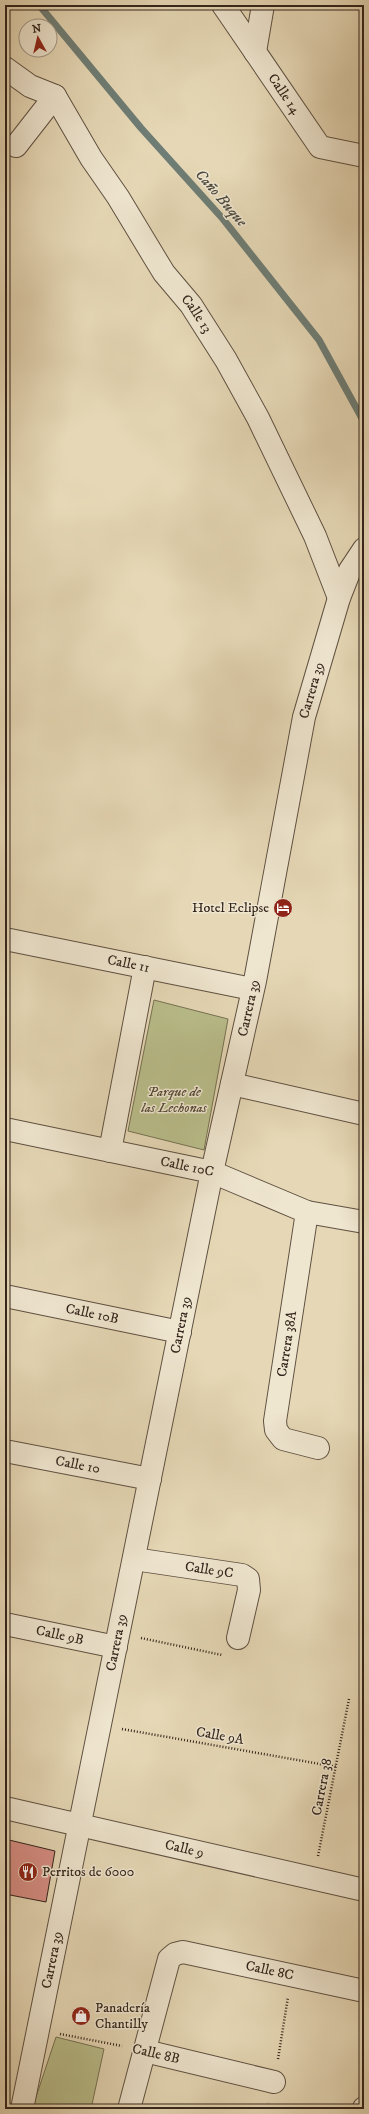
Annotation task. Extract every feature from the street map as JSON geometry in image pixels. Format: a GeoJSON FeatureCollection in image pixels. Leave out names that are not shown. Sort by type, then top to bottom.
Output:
{"type":"FeatureCollection","features":[{"type":"Feature","properties":{"kind":"street","name":"Calle 14"},"geometry":{"type":"LineString","coordinates":[[223,5],[320,147],[364,156]]}},
{"type":"Feature","properties":{"kind":"street"},"geometry":{"type":"LineString","coordinates":[[255,52],[262,5]]}},
{"type":"Feature","properties":{"kind":"street"},"geometry":{"type":"LineString","coordinates":[[5,68],[30,86],[55,96],[16,146]]}},
{"type":"Feature","properties":{"kind":"street","name":"Calle 13"},"geometry":{"type":"LineString","coordinates":[[55,96],[90,158],[118,197],[164,273],[191,305],[226,360],[287,477],[315,536],[339,598]]}},
{"type":"Feature","properties":{"kind":"street","name":"Carrera 39"},"geometry":{"type":"LineString","coordinates":[[22,2109],[212,1172],[252,989],[304,717],[339,598],[350,570],[364,549]]}},
{"type":"Feature","properties":{"kind":"street","name":"Calle 11"},"geometry":{"type":"LineString","coordinates":[[5,939],[252,989]]}},
{"type":"Feature","properties":{"kind":"street"},"geometry":{"type":"LineString","coordinates":[[110,1151],[145,967]]}},
{"type":"Feature","properties":{"kind":"street"},"geometry":{"type":"LineString","coordinates":[[232,1084],[364,1114]]}},
{"type":"Feature","properties":{"kind":"street","name":"Calle 10C"},"geometry":{"type":"LineString","coordinates":[[5,1129],[212,1172],[307,1212],[364,1222]]}},
{"type":"Feature","properties":{"kind":"street","name":"Carrera 38A"},"geometry":{"type":"LineString","coordinates":[[307,1212],[275,1421],[276,1430],[283,1439],[318,1448]]}},
{"type":"Feature","properties":{"kind":"street","name":"Calle 10B"},"geometry":{"type":"LineString","coordinates":[[5,1296],[180,1332]]}},
{"type":"Feature","properties":{"kind":"street","name":"Calle 10"},"geometry":{"type":"LineString","coordinates":[[5,1451],[150,1479]]}},
{"type":"Feature","properties":{"kind":"street","name":"Calle 9C"},"geometry":{"type":"LineString","coordinates":[[134,1559],[242,1576],[248,1579],[249,1590],[238,1638]]}},
{"type":"Feature","properties":{"kind":"street","name":"Calle 9B"},"geometry":{"type":"LineString","coordinates":[[5,1624],[117,1640]]}},
{"type":"Feature","properties":{"kind":"street","name":"Calle 9"},"geometry":{"type":"LineString","coordinates":[[5,1808],[364,1890]]}},
{"type":"Feature","properties":{"kind":"street","name":"Calle 8C"},"geometry":{"type":"LineString","coordinates":[[145,2051],[169,1959],[175,1954],[183,1952],[364,1991]]}},
{"type":"Feature","properties":{"kind":"street"},"geometry":{"type":"LineString","coordinates":[[129,2109],[145,2051]]}},
{"type":"Feature","properties":{"kind":"street","name":"Calle 8B"},"geometry":{"type":"LineString","coordinates":[[145,2051],[274,2082]]}},
{"type":"Feature","properties":{"kind":"path"},"geometry":{"type":"LineString","coordinates":[[117,1640],[232,1656],[238,1638]]}},
{"type":"Feature","properties":{"kind":"path","name":"Carrera 38"},"geometry":{"type":"LineString","coordinates":[[314,1879],[349,1699]]}},
{"type":"Feature","properties":{"kind":"path","name":"Calle 9A"},"geometry":{"type":"LineString","coordinates":[[100,1725],[337,1767]]}},
{"type":"Feature","properties":{"kind":"path"},"geometry":{"type":"LineString","coordinates":[[268,2109],[292,1975]]}},
{"type":"Feature","properties":{"kind":"path","name":"Calle 8B"},"geometry":{"type":"LineString","coordinates":[[38,2029],[145,2051]]}},
{"type":"Feature","properties":{"kind":"green space","name":"Parque de las Lechonas"},"geometry":{"type":"Polygon","coordinates":[[[154,1000],[228,1019],[204,1150],[128,1131],[154,1000]]]}},
{"type":"Feature","properties":{"kind":"green space"},"geometry":{"type":"Polygon","coordinates":[[[56,2037],[104,2049],[91,2109],[32,2109],[56,2037]]]}},
{"type":"Feature","properties":{"kind":"building","name":"Perritos de 6000"},"geometry":{"type":"Polygon","coordinates":[[[5,1839],[55,1851],[46,1902],[5,1894],[5,1839]]]}},
{"type":"Feature","properties":{"kind":"waterway","name":"Caño Buque"},"geometry":{"type":"LineString","coordinates":[[39,5],[141,128],[223,219],[319,340],[364,422]]}},
{"type":"Feature","properties":{"kind":"place","name":"Hotel Eclipse"},"geometry":{"type":"Point","coordinates":[283,908]}},
{"type":"Feature","properties":{"kind":"place","name":"Perritos de 6000"},"geometry":{"type":"Point","coordinates":[28,1872]}},
{"type":"Feature","properties":{"kind":"place","name":"Panadería Chantilly"},"geometry":{"type":"Point","coordinates":[81,2016]}}]}
